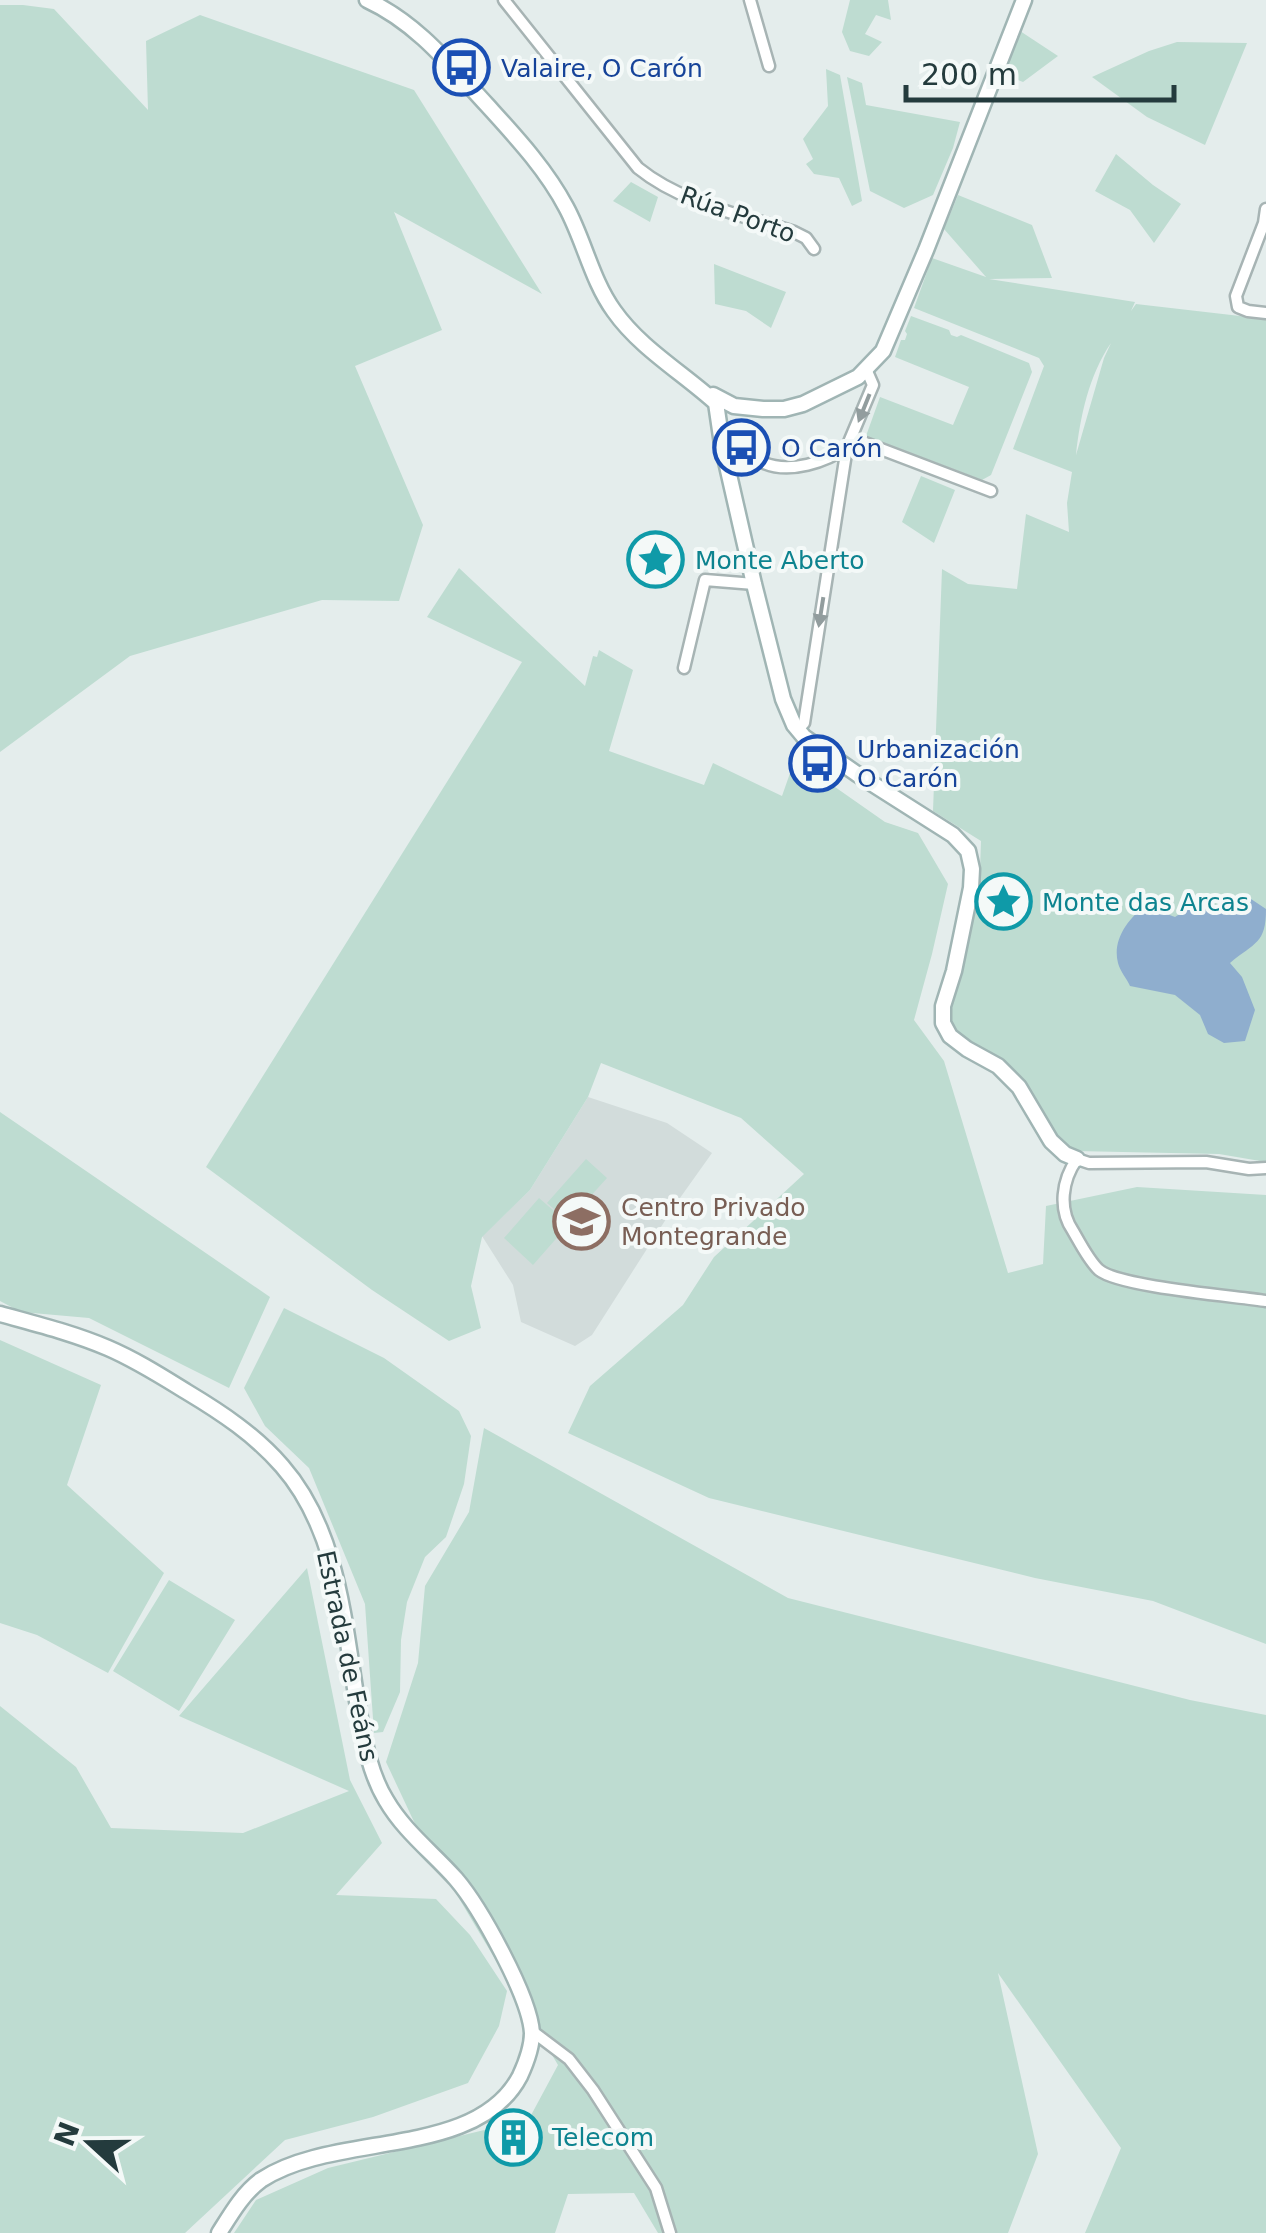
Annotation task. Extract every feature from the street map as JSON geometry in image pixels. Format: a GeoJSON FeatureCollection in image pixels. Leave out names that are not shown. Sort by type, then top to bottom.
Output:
{"type":"FeatureCollection","features":[{"type":"Feature","properties":{"kind":"street"},"geometry":{"type":"LineString","coordinates":[[367,0],[403,20],[423,37],[550,179],[611,308],[637,338],[718,401],[742,407],[784,409],[858,377],[883,351],[1024,0]]}},
{"type":"Feature","properties":{"kind":"street","name":"Rúa Porto"},"geometry":{"type":"LineString","coordinates":[[504,0],[638,168],[676,193],[794,232],[806,238],[814,249]]}},
{"type":"Feature","properties":{"kind":"street"},"geometry":{"type":"LineString","coordinates":[[750,0],[769,66]]}},
{"type":"Feature","properties":{"kind":"street"},"geometry":{"type":"LineString","coordinates":[[1266,209],[1236,296],[1238,306],[1266,313]]}},
{"type":"Feature","properties":{"kind":"street"},"geometry":{"type":"LineString","coordinates":[[798,730],[804,723],[849,443],[873,386],[866,370]]}},
{"type":"Feature","properties":{"kind":"street"},"geometry":{"type":"LineString","coordinates":[[695,384],[722,444]]}},
{"type":"Feature","properties":{"kind":"street"},"geometry":{"type":"LineString","coordinates":[[710,419],[718,401]]}},
{"type":"Feature","properties":{"kind":"street"},"geometry":{"type":"LineString","coordinates":[[718,401],[722,444],[754,584],[783,698],[798,730],[857,774],[954,835],[968,850],[971,888],[943,1006],[943,1022],[950,1036],[998,1066],[1019,1087],[1051,1142],[1064,1154],[1088,1163],[1206,1162],[1266,1168]]}},
{"type":"Feature","properties":{"kind":"street"},"geometry":{"type":"LineString","coordinates":[[722,444],[734,411],[742,407]]}},
{"type":"Feature","properties":{"kind":"street"},"geometry":{"type":"LineString","coordinates":[[722,444],[732,444],[766,464],[782,467],[822,460],[849,443]]}},
{"type":"Feature","properties":{"kind":"street"},"geometry":{"type":"LineString","coordinates":[[849,443],[990,491]]}},
{"type":"Feature","properties":{"kind":"street"},"geometry":{"type":"LineString","coordinates":[[684,668],[705,580],[754,584]]}},
{"type":"Feature","properties":{"kind":"street"},"geometry":{"type":"LineString","coordinates":[[1077,1159],[1070,1168],[1063,1196],[1067,1222],[1098,1269],[1121,1280],[1266,1301]]}},
{"type":"Feature","properties":{"kind":"street","name":"Estrada de Feáns"},"geometry":{"type":"LineString","coordinates":[[0,1314],[72,1334],[149,1368],[226,1416],[256,1440],[302,1492],[330,1554],[374,1777],[401,1823],[475,1904],[526,2000],[532,2031]]}},
{"type":"Feature","properties":{"kind":"street"},"geometry":{"type":"LineString","coordinates":[[220,2233],[246,2194],[262,2180],[339,2152],[440,2133],[476,2120],[507,2095],[518,2079],[532,2045],[532,2031]]}},
{"type":"Feature","properties":{"kind":"street"},"geometry":{"type":"LineString","coordinates":[[532,2031],[569,2059],[593,2090],[656,2188],[670,2233]]}},
{"type":"Feature","properties":{"kind":"shaded area","name":"Centro Privado Montegrande"},"geometry":{"type":"Polygon","coordinates":[[[588,1097],[667,1123],[712,1153],[592,1335],[575,1346],[521,1322],[513,1285],[482,1236],[530,1190],[588,1097]]]}},
{"type":"Feature","properties":{"kind":"green space"},"geometry":{"type":"Polygon","coordinates":[[[850,0],[888,0],[891,20],[876,15],[865,34],[882,42],[869,56],[850,51],[842,32],[850,0]]]}},
{"type":"Feature","properties":{"kind":"green space"},"geometry":{"type":"Polygon","coordinates":[[[0,5],[54,9],[148,110],[146,41],[200,15],[414,90],[542,294],[394,212],[442,330],[355,366],[423,525],[399,601],[322,600],[130,656],[0,752],[0,5]]]}},
{"type":"Feature","properties":{"kind":"green space"},"geometry":{"type":"Polygon","coordinates":[[[1020,31],[1058,56],[1023,82],[1002,74],[1020,31]]]}},
{"type":"Feature","properties":{"kind":"green space"},"geometry":{"type":"Polygon","coordinates":[[[1177,42],[1247,43],[1205,145],[1147,117],[1092,77],[1177,42]]]}},
{"type":"Feature","properties":{"kind":"green space"},"geometry":{"type":"Polygon","coordinates":[[[826,69],[840,75],[862,201],[852,206],[839,178],[814,174],[806,164],[813,159],[803,139],[828,106],[826,69]]]}},
{"type":"Feature","properties":{"kind":"green space"},"geometry":{"type":"Polygon","coordinates":[[[847,77],[862,83],[866,105],[960,122],[933,195],[904,208],[870,191],[847,77]]]}},
{"type":"Feature","properties":{"kind":"green space"},"geometry":{"type":"Polygon","coordinates":[[[1116,154],[1181,204],[1154,243],[1130,210],[1095,191],[1116,154]]]}},
{"type":"Feature","properties":{"kind":"green space"},"geometry":{"type":"Polygon","coordinates":[[[631,182],[658,197],[650,222],[613,201],[631,182]]]}},
{"type":"Feature","properties":{"kind":"green space"},"geometry":{"type":"Polygon","coordinates":[[[958,195],[1032,225],[1052,278],[989,279],[1135,302],[1131,311],[1136,304],[1266,319],[1266,1162],[1219,1154],[1075,1151],[1052,1130],[1039,1105],[1007,1065],[954,1031],[949,1016],[979,898],[981,841],[933,811],[942,569],[968,584],[1017,589],[1026,514],[1069,532],[1067,503],[1072,472],[1013,449],[1044,366],[1039,358],[914,308],[932,258],[986,277],[944,229],[958,195]],[[1111,343],[1097,369],[1087,397],[1076,455],[1111,343]]]}},
{"type":"Feature","properties":{"kind":"green space"},"geometry":{"type":"Polygon","coordinates":[[[714,264],[786,292],[771,328],[746,311],[715,304],[714,264]]]}},
{"type":"Feature","properties":{"kind":"green space"},"geometry":{"type":"Polygon","coordinates":[[[911,316],[1029,363],[1032,372],[991,475],[982,480],[866,436],[880,397],[953,425],[969,387],[895,357],[901,340],[905,340],[911,316]]]}},
{"type":"Feature","properties":{"kind":"green space"},"geometry":{"type":"Polygon","coordinates":[[[921,476],[955,490],[934,543],[902,522],[921,476]]]}},
{"type":"Feature","properties":{"kind":"green space"},"geometry":{"type":"Polygon","coordinates":[[[459,568],[585,686],[593,656],[597,657],[599,650],[633,670],[609,751],[704,785],[713,763],[782,796],[795,759],[885,822],[918,833],[948,884],[914,1020],[944,1061],[1008,1273],[1043,1264],[1046,1206],[1137,1187],[1266,1195],[1266,1644],[1153,1601],[1035,1578],[709,1498],[568,1433],[590,1386],[683,1305],[714,1257],[804,1174],[741,1118],[601,1063],[588,1097],[530,1190],[482,1237],[471,1286],[481,1328],[449,1341],[372,1290],[206,1167],[522,662],[427,617],[459,568]]]}},
{"type":"Feature","properties":{"kind":"green space"},"geometry":{"type":"Polygon","coordinates":[[[0,1112],[270,1297],[229,1388],[89,1318],[21,1312],[0,1301],[0,1112]]]}},
{"type":"Feature","properties":{"kind":"green space"},"geometry":{"type":"Polygon","coordinates":[[[586,1159],[607,1178],[568,1221],[547,1203],[586,1159]]]}},
{"type":"Feature","properties":{"kind":"green space"},"geometry":{"type":"Polygon","coordinates":[[[539,1198],[569,1224],[533,1265],[504,1238],[539,1198]]]}},
{"type":"Feature","properties":{"kind":"green space"},"geometry":{"type":"Polygon","coordinates":[[[284,1308],[384,1358],[459,1411],[471,1436],[464,1484],[446,1537],[425,1557],[407,1602],[401,1640],[400,1692],[383,1732],[374,1733],[365,1604],[309,1468],[265,1426],[244,1388],[284,1308]]]}},
{"type":"Feature","properties":{"kind":"green space"},"geometry":{"type":"Polygon","coordinates":[[[0,1340],[101,1385],[67,1485],[164,1573],[108,1673],[37,1635],[0,1623],[0,1340]]]}},
{"type":"Feature","properties":{"kind":"green space"},"geometry":{"type":"Polygon","coordinates":[[[484,1428],[788,1598],[1190,1700],[1266,1715],[1266,2233],[1085,2233],[1121,2148],[998,1973],[1038,2154],[1008,2233],[658,2233],[634,2193],[568,2194],[555,2233],[234,2233],[256,2200],[328,2168],[529,2119],[558,2065],[416,1826],[386,1762],[418,1663],[425,1586],[469,1512],[484,1428]]]}},
{"type":"Feature","properties":{"kind":"green space"},"geometry":{"type":"Polygon","coordinates":[[[307,1568],[350,1780],[382,1843],[336,1895],[436,1899],[470,1935],[507,1991],[499,2026],[468,2083],[373,2117],[285,2140],[185,2233],[0,2233],[0,1706],[76,1767],[111,1828],[243,1833],[349,1791],[179,1716],[307,1568]]]}},
{"type":"Feature","properties":{"kind":"green space"},"geometry":{"type":"Polygon","coordinates":[[[169,1580],[235,1620],[179,1711],[113,1671],[169,1580]]]}},
{"type":"Feature","properties":{"kind":"water"},"geometry":{"type":"Polygon","coordinates":[[[1248,897],[1266,909],[1264,929],[1257,941],[1230,963],[1242,977],[1255,1010],[1245,1041],[1224,1043],[1208,1034],[1200,1015],[1175,995],[1130,986],[1118,963],[1117,946],[1127,924],[1145,906],[1175,917],[1189,908],[1223,908],[1248,897]]]}},
{"type":"Feature","properties":{"kind":"place","name":"Valaire, O Carón"},"geometry":{"type":"Point","coordinates":[462,68]}},
{"type":"Feature","properties":{"kind":"place","name":"O Carón"},"geometry":{"type":"Point","coordinates":[742,448]}},
{"type":"Feature","properties":{"kind":"place","name":"Monte Aberto"},"geometry":{"type":"Point","coordinates":[656,560]}},
{"type":"Feature","properties":{"kind":"place","name":"Urbanización O Carón"},"geometry":{"type":"Point","coordinates":[818,763]}},
{"type":"Feature","properties":{"kind":"place","name":"Monte das Arcas"},"geometry":{"type":"Point","coordinates":[1003,902]}},
{"type":"Feature","properties":{"kind":"place","name":"Centro Privado Montegrande"},"geometry":{"type":"Point","coordinates":[582,1221]}},
{"type":"Feature","properties":{"kind":"place","name":"Telecom"},"geometry":{"type":"Point","coordinates":[513,2137]}}]}
